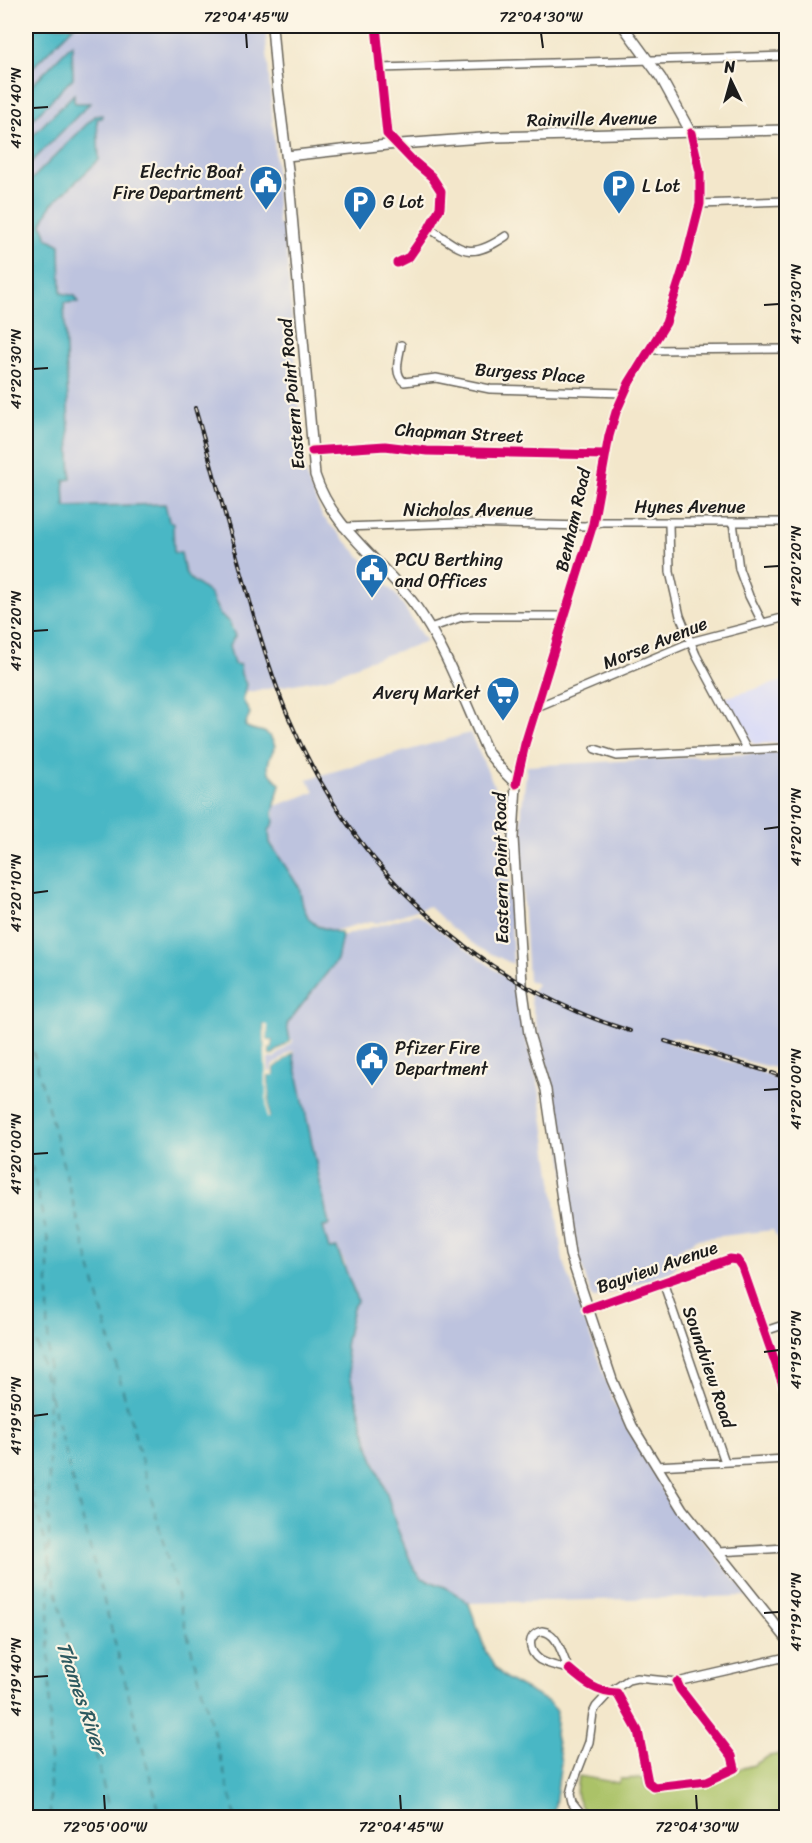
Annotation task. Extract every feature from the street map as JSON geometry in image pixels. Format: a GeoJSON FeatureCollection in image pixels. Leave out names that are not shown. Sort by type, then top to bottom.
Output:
{"type":"FeatureCollection","features":[{"type":"Feature","properties":{"kind":"main road","name":"Eastern Point Road"},"geometry":{"type":"LineString","coordinates":[[272,26],[287,156],[312,451],[315,475],[321,494],[343,527],[404,591],[430,628],[488,753],[516,784],[513,838],[525,1006],[530,1034],[546,1090],[570,1254],[587,1309],[621,1403],[656,1466],[683,1509],[786,1638]]}},
{"type":"Feature","properties":{"kind":"main road","name":"Benham Road"},"geometry":{"type":"LineString","coordinates":[[623,26],[662,78],[691,133]]}},
{"type":"Feature","properties":{"kind":"main road","name":"Rainville Avenue"},"geometry":{"type":"LineString","coordinates":[[287,156],[398,144],[495,137],[786,130]]}},
{"type":"Feature","properties":{"kind":"street"},"geometry":{"type":"LineString","coordinates":[[376,26],[387,134],[438,184],[441,192],[440,208],[429,228],[409,256],[397,263]]}},
{"type":"Feature","properties":{"kind":"street"},"geometry":{"type":"LineString","coordinates":[[381,68],[786,56]]}},
{"type":"Feature","properties":{"kind":"street","name":"Benham Road"},"geometry":{"type":"LineString","coordinates":[[516,784],[523,750],[593,524],[609,436],[623,393],[666,323],[700,204],[700,172],[691,133]]}},
{"type":"Feature","properties":{"kind":"street"},"geometry":{"type":"LineString","coordinates":[[700,204],[786,201]]}},
{"type":"Feature","properties":{"kind":"street"},"geometry":{"type":"LineString","coordinates":[[429,228],[459,248],[474,252],[489,247],[506,236]]}},
{"type":"Feature","properties":{"kind":"street","name":"Burgess Place"},"geometry":{"type":"LineString","coordinates":[[401,345],[397,372],[404,382],[436,378],[490,389],[623,393]]}},
{"type":"Feature","properties":{"kind":"street"},"geometry":{"type":"LineString","coordinates":[[650,350],[786,349]]}},
{"type":"Feature","properties":{"kind":"street","name":"Chapman Street"},"geometry":{"type":"LineString","coordinates":[[312,451],[385,446],[437,451],[605,455]]}},
{"type":"Feature","properties":{"kind":"street","name":"Hynes Avenue"},"geometry":{"type":"LineString","coordinates":[[593,524],[603,522],[786,522]]}},
{"type":"Feature","properties":{"kind":"street"},"geometry":{"type":"LineString","coordinates":[[733,522],[739,569],[762,622]]}},
{"type":"Feature","properties":{"kind":"street","name":"Nicholas Avenue"},"geometry":{"type":"LineString","coordinates":[[343,527],[460,523],[585,526],[593,524]]}},
{"type":"Feature","properties":{"kind":"street"},"geometry":{"type":"LineString","coordinates":[[669,523],[670,572],[674,597],[691,642],[718,699],[747,750]]}},
{"type":"Feature","properties":{"kind":"street"},"geometry":{"type":"LineString","coordinates":[[430,628],[462,617],[566,616]]}},
{"type":"Feature","properties":{"kind":"street","name":"Morse Avenue"},"geometry":{"type":"LineString","coordinates":[[537,706],[691,642],[786,617]]}},
{"type":"Feature","properties":{"kind":"street"},"geometry":{"type":"LineString","coordinates":[[595,749],[617,756],[786,748]]}},
{"type":"Feature","properties":{"kind":"street","name":"Bayview Avenue"},"geometry":{"type":"LineString","coordinates":[[587,1309],[730,1259],[737,1260],[742,1267],[765,1331]]}},
{"type":"Feature","properties":{"kind":"street","name":"Soundview Road"},"geometry":{"type":"LineString","coordinates":[[663,1282],[725,1462]]}},
{"type":"Feature","properties":{"kind":"street"},"geometry":{"type":"LineString","coordinates":[[786,1324],[765,1331],[786,1393]]}},
{"type":"Feature","properties":{"kind":"street"},"geometry":{"type":"LineString","coordinates":[[656,1466],[786,1459]]}},
{"type":"Feature","properties":{"kind":"street"},"geometry":{"type":"LineString","coordinates":[[718,1552],[786,1548]]}},
{"type":"Feature","properties":{"kind":"street"},"geometry":{"type":"LineString","coordinates":[[569,1669],[555,1637],[550,1632],[536,1632],[530,1638],[530,1645],[538,1659],[569,1669],[592,1688],[617,1693],[633,1720],[643,1748],[648,1782],[651,1786],[707,1781],[732,1770],[735,1765],[732,1756],[677,1682]]}},
{"type":"Feature","properties":{"kind":"street"},"geometry":{"type":"LineString","coordinates":[[584,1818],[573,1803],[570,1794],[588,1742],[593,1713],[609,1693],[628,1680],[637,1678],[677,1682],[786,1657]]}},
{"type":"Feature","properties":{"kind":"shaded area"},"geometry":{"type":"Polygon","coordinates":[[[74,26],[265,26],[278,224],[284,225],[307,479],[322,516],[397,596],[426,642],[367,661],[327,678],[244,693],[246,682],[239,664],[233,663],[229,646],[234,639],[233,627],[220,615],[210,594],[185,572],[181,554],[174,554],[173,524],[169,521],[165,504],[65,508],[64,479],[71,479],[64,302],[77,302],[71,296],[61,294],[60,245],[47,238],[42,224],[51,205],[99,160],[97,119],[95,116],[26,185],[26,168],[89,104],[76,103],[73,95],[26,142],[26,126],[73,78],[72,45],[26,91],[26,74],[74,26]]]}},
{"type":"Feature","properties":{"kind":"shaded area"},"geometry":{"type":"Polygon","coordinates":[[[786,680],[786,742],[753,744],[724,698],[786,680]]]}},
{"type":"Feature","properties":{"kind":"shaded area"},"geometry":{"type":"Polygon","coordinates":[[[470,733],[495,787],[508,843],[513,964],[479,948],[453,929],[429,906],[377,923],[371,921],[333,931],[312,923],[303,906],[299,887],[270,843],[269,831],[274,822],[275,806],[315,792],[307,779],[470,733]]]}},
{"type":"Feature","properties":{"kind":"shaded area"},"geometry":{"type":"Polygon","coordinates":[[[786,752],[786,1071],[731,1057],[683,1039],[670,1037],[668,1043],[754,1069],[786,1083],[786,1256],[773,1230],[697,1239],[678,1250],[676,1266],[671,1272],[593,1299],[574,1244],[554,1092],[531,1003],[530,996],[537,984],[528,980],[521,867],[522,807],[527,766],[786,752]]]}},
{"type":"Feature","properties":{"kind":"shaded area"},"geometry":{"type":"Polygon","coordinates":[[[417,914],[518,986],[518,1008],[539,1087],[563,1260],[614,1403],[666,1496],[748,1596],[468,1603],[445,1587],[422,1578],[414,1569],[370,1450],[352,1383],[345,1346],[353,1307],[356,1303],[352,1285],[337,1248],[327,1247],[323,1227],[329,1225],[267,1118],[268,1025],[287,1024],[337,960],[342,936],[417,914]]]}},
{"type":"Feature","properties":{"kind":"green space"},"geometry":{"type":"Polygon","coordinates":[[[786,1753],[786,1817],[590,1817],[577,1798],[576,1788],[579,1776],[618,1783],[620,1779],[644,1778],[644,1784],[649,1789],[698,1785],[754,1765],[769,1756],[786,1753]]]}},
{"type":"Feature","properties":{"kind":"water"},"geometry":{"type":"Polygon","coordinates":[[[26,26],[74,26],[26,74],[26,26]]]}},
{"type":"Feature","properties":{"kind":"water"},"geometry":{"type":"Polygon","coordinates":[[[72,44],[73,78],[26,126],[26,91],[72,44]]]}},
{"type":"Feature","properties":{"kind":"water"},"geometry":{"type":"Polygon","coordinates":[[[74,94],[74,102],[90,103],[26,168],[26,142],[74,94]]]}},
{"type":"Feature","properties":{"kind":"water","name":"Thames River"},"geometry":{"type":"Polygon","coordinates":[[[102,115],[102,118],[97,119],[99,160],[51,205],[42,224],[47,238],[60,245],[61,293],[75,296],[78,302],[64,303],[71,479],[64,480],[65,507],[165,504],[169,521],[173,524],[174,553],[181,553],[185,572],[189,578],[210,594],[220,615],[229,622],[235,636],[229,646],[234,664],[240,665],[246,684],[243,700],[250,713],[245,726],[269,735],[275,746],[268,767],[269,772],[280,784],[273,813],[274,822],[269,831],[270,843],[299,887],[303,906],[309,919],[317,926],[340,933],[342,936],[337,960],[287,1024],[290,1041],[272,1055],[269,1055],[269,1048],[272,1048],[272,1041],[267,1041],[267,1028],[264,1025],[269,1118],[268,1075],[274,1074],[274,1068],[293,1053],[329,1225],[323,1227],[329,1249],[337,1248],[357,1301],[353,1307],[345,1346],[351,1379],[370,1450],[414,1569],[422,1578],[445,1587],[469,1604],[486,1652],[495,1668],[508,1680],[547,1701],[557,1711],[555,1735],[561,1762],[554,1811],[541,1817],[26,1818],[26,185],[95,116],[102,115]]]}},
{"type":"Feature","properties":{"kind":"pier"},"geometry":{"type":"Polygon","coordinates":[[[264,1025],[268,1025],[267,1041],[272,1041],[269,1055],[273,1055],[293,1039],[274,1058],[268,1058],[269,1072],[272,1066],[291,1051],[295,1051],[274,1068],[274,1075],[268,1075],[269,1118],[267,1118],[264,1025]]]}},
{"type":"Feature","properties":{"kind":"ferry route"},"geometry":{"type":"LineString","coordinates":[[26,1024],[236,1818]]}},
{"type":"Feature","properties":{"kind":"ferry route"},"geometry":{"type":"LineString","coordinates":[[26,1139],[48,1241],[50,1818]]}},
{"type":"Feature","properties":{"kind":"ferry route"},"geometry":{"type":"LineString","coordinates":[[26,1303],[48,1387]]}},
{"type":"Feature","properties":{"kind":"ferry route"},"geometry":{"type":"LineString","coordinates":[[50,1395],[161,1818]]}},
{"type":"Feature","properties":{"kind":"ferry route"},"geometry":{"type":"LineString","coordinates":[[26,1464],[48,1556]]}},
{"type":"Feature","properties":{"kind":"ferry route"},"geometry":{"type":"LineString","coordinates":[[50,1564],[111,1818]]}},
{"type":"Feature","properties":{"kind":"railway"},"geometry":{"type":"LineString","coordinates":[[195,408],[276,685],[314,771],[346,822],[383,869],[424,912],[470,950],[520,983],[573,1010],[630,1031]]}},
{"type":"Feature","properties":{"kind":"railway"},"geometry":{"type":"LineString","coordinates":[[665,1041],[766,1071]]}},
{"type":"Feature","properties":{"kind":"railway"},"geometry":{"type":"LineString","coordinates":[[772,1073],[786,1078]]}},
{"type":"Feature","properties":{"kind":"cycle path"},"geometry":{"type":"LineString","coordinates":[[376,26],[387,134],[432,177],[441,191],[440,208],[429,228],[409,257],[397,263]]}},
{"type":"Feature","properties":{"kind":"cycle path"},"geometry":{"type":"LineString","coordinates":[[516,784],[525,744],[593,524],[609,436],[616,412],[629,383],[666,323],[685,263],[700,204],[700,172],[691,133]]}},
{"type":"Feature","properties":{"kind":"cycle path"},"geometry":{"type":"LineString","coordinates":[[312,451],[385,446],[427,451],[605,455]]}},
{"type":"Feature","properties":{"kind":"cycle path"},"geometry":{"type":"LineString","coordinates":[[587,1309],[730,1259],[737,1260],[742,1267],[786,1393]]}},
{"type":"Feature","properties":{"kind":"cycle path"},"geometry":{"type":"LineString","coordinates":[[569,1669],[597,1689],[617,1693],[638,1731],[648,1782],[654,1787],[707,1781],[735,1768],[732,1756],[677,1682]]}},
{"type":"Feature","properties":{"kind":"place","name":"Electric Boat Fire Department"},"geometry":{"type":"Point","coordinates":[266,211]}},
{"type":"Feature","properties":{"kind":"place","name":"L Lot"},"geometry":{"type":"Point","coordinates":[619,215]}},
{"type":"Feature","properties":{"kind":"place","name":"G Lot"},"geometry":{"type":"Point","coordinates":[360,231]}},
{"type":"Feature","properties":{"kind":"place","name":"PCU Berthing and Offices"},"geometry":{"type":"Point","coordinates":[372,599]}},
{"type":"Feature","properties":{"kind":"place","name":"Avery Market"},"geometry":{"type":"Point","coordinates":[503,722]}},
{"type":"Feature","properties":{"kind":"place","name":"Pfizer Fire Department"},"geometry":{"type":"Point","coordinates":[372,1087]}}]}
